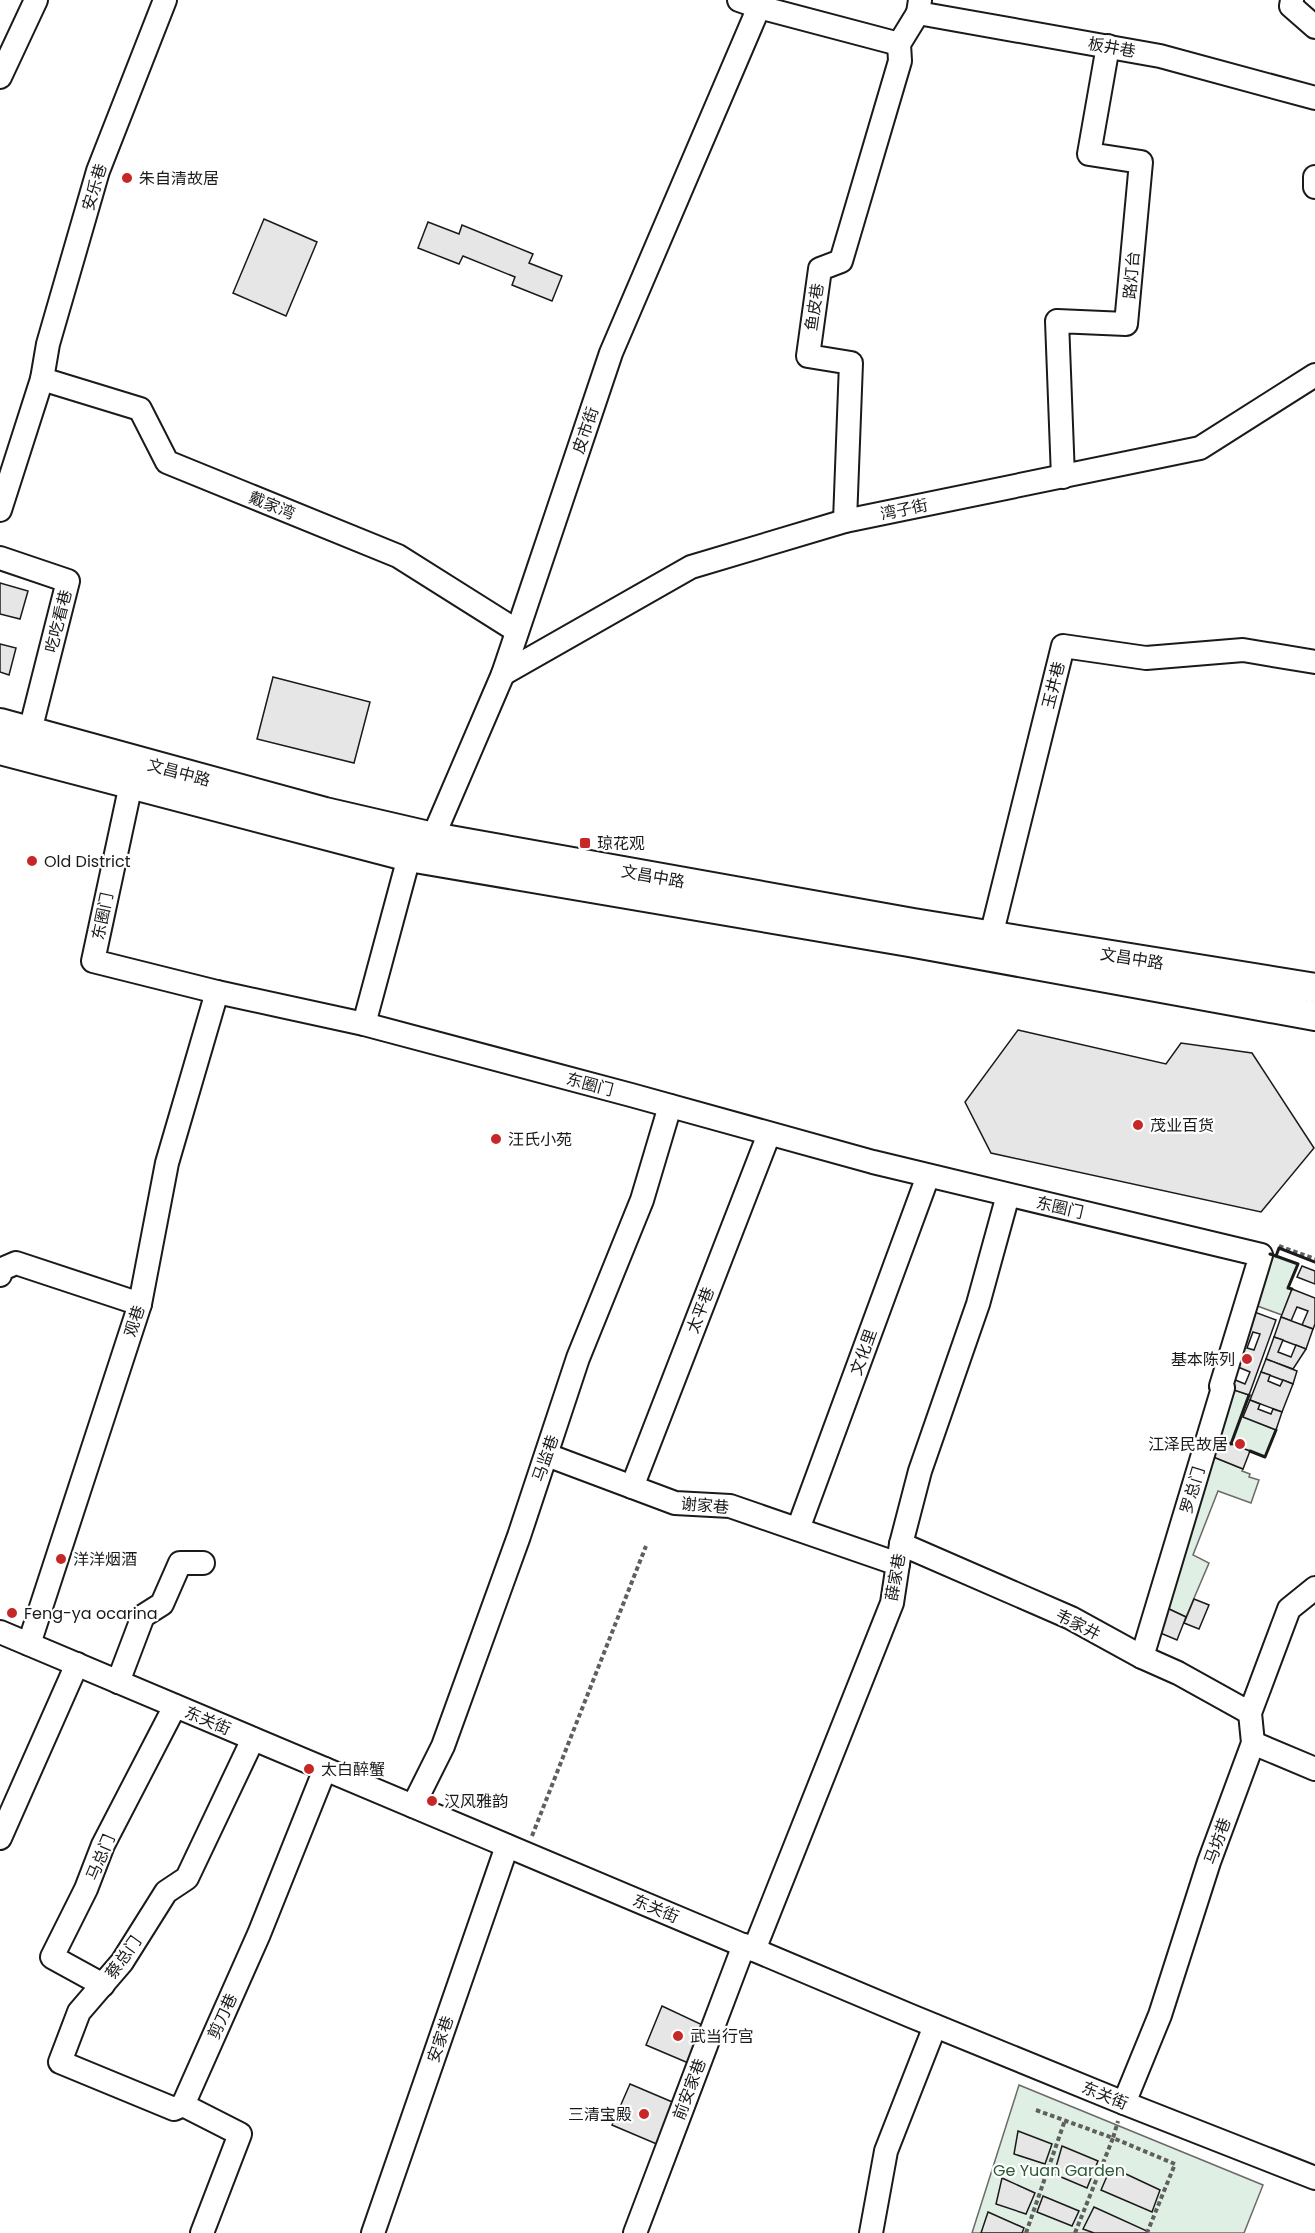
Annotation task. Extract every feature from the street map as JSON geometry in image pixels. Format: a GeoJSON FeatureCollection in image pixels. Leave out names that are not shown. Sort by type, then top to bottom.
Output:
{"type":"FeatureCollection","features":[{"type":"Feature","properties":{"kind":"main road","name":"文昌中路"},"geometry":{"type":"LineString","coordinates":[[0,723],[325,812],[433,837],[991,936],[1315,988]]}},
{"type":"Feature","properties":{"kind":"main road","name":"文昌中路"},"geometry":{"type":"LineString","coordinates":[[0,750],[409,857],[909,942],[1315,1016]]}},
{"type":"Feature","properties":{"kind":"street"},"geometry":{"type":"LineString","coordinates":[[0,77],[36,0]]}},
{"type":"Feature","properties":{"kind":"street","name":"安乐巷"},"geometry":{"type":"LineString","coordinates":[[42,379],[48,344],[98,171],[165,0]]}},
{"type":"Feature","properties":{"kind":"street"},"geometry":{"type":"LineString","coordinates":[[1292,0],[1291,6],[1315,27]]}},
{"type":"Feature","properties":{"kind":"street"},"geometry":{"type":"LineString","coordinates":[[753,2],[899,44]]}},
{"type":"Feature","properties":{"kind":"street","name":"皮市街"},"geometry":{"type":"LineString","coordinates":[[409,857],[433,837],[502,674],[611,353],[753,2]]}},
{"type":"Feature","properties":{"kind":"street","name":"鱼皮巷"},"geometry":{"type":"LineString","coordinates":[[845,521],[851,363],[808,356],[819,269],[841,261],[900,61],[899,44],[919,6]]}},
{"type":"Feature","properties":{"kind":"street","name":"板井巷"},"geometry":{"type":"LineString","coordinates":[[919,6],[1160,56],[1315,99]]}},
{"type":"Feature","properties":{"kind":"street","name":"路灯台"},"geometry":{"type":"LineString","coordinates":[[1063,477],[1058,321],[1126,324],[1141,162],[1089,154],[1108,46]]}},
{"type":"Feature","properties":{"kind":"street"},"geometry":{"type":"LineString","coordinates":[[1315,177],[1315,187]]}},
{"type":"Feature","properties":{"kind":"street","name":"湾子街"},"geometry":{"type":"LineString","coordinates":[[502,674],[691,567],[845,521],[1200,448],[1315,375]]}},
{"type":"Feature","properties":{"kind":"street"},"geometry":{"type":"LineString","coordinates":[[0,510],[4,486],[42,379]]}},
{"type":"Feature","properties":{"kind":"street","name":"戴家湾"},"geometry":{"type":"LineString","coordinates":[[42,379],[140,409],[167,462],[398,556],[517,631]]}},
{"type":"Feature","properties":{"kind":"street","name":"吃吃看巷"},"geometry":{"type":"LineString","coordinates":[[0,558],[68,580],[30,731]]}},
{"type":"Feature","properties":{"kind":"street","name":"玉井巷"},"geometry":{"type":"LineString","coordinates":[[991,936],[1063,646],[1146,658],[1243,650],[1315,662]]}},
{"type":"Feature","properties":{"kind":"street","name":"东圈门"},"geometry":{"type":"LineString","coordinates":[[131,784],[93,961],[217,992],[364,1024],[928,1176],[1261,1256]]}},
{"type":"Feature","properties":{"kind":"street"},"geometry":{"type":"LineString","coordinates":[[364,1024],[409,857]]}},
{"type":"Feature","properties":{"kind":"street","name":"观巷"},"geometry":{"type":"LineString","coordinates":[[29,1644],[140,1304],[167,1163],[217,992]]}},
{"type":"Feature","properties":{"kind":"street","name":"马监巷"},"geometry":{"type":"LineString","coordinates":[[413,1806],[443,1746],[547,1455],[578,1358],[642,1200],[670,1106]]}},
{"type":"Feature","properties":{"kind":"street","name":"太平巷"},"geometry":{"type":"LineString","coordinates":[[632,1487],[769,1134]]}},
{"type":"Feature","properties":{"kind":"street","name":"文化里"},"geometry":{"type":"LineString","coordinates":[[798,1529],[928,1176]]}},
{"type":"Feature","properties":{"kind":"street","name":"薛家巷"},"geometry":{"type":"LineString","coordinates":[[749,1947],[892,1603],[900,1554],[920,1471],[978,1304],[1008,1195]]}},
{"type":"Feature","properties":{"kind":"street","name":"罗总门"},"geometry":{"type":"LineString","coordinates":[[1142,1658],[1261,1256]]}},
{"type":"Feature","properties":{"kind":"street"},"geometry":{"type":"LineString","coordinates":[[0,1275],[2,1269],[16,1263],[140,1304]]}},
{"type":"Feature","properties":{"kind":"street","name":"谢家巷"},"geometry":{"type":"LineString","coordinates":[[547,1455],[675,1503],[730,1506],[798,1529],[900,1554]]}},
{"type":"Feature","properties":{"kind":"street","name":"韦家井"},"geometry":{"type":"LineString","coordinates":[[900,1554],[1071,1618],[1142,1658],[1178,1673],[1250,1713]]}},
{"type":"Feature","properties":{"kind":"street"},"geometry":{"type":"LineString","coordinates":[[118,1682],[143,1616],[162,1604],[180,1563],[203,1563]]}},
{"type":"Feature","properties":{"kind":"street","name":"马坊巷"},"geometry":{"type":"LineString","coordinates":[[1124,2103],[1160,2015],[1209,1862],[1253,1743],[1250,1713],[1289,1609],[1315,1587]]}},
{"type":"Feature","properties":{"kind":"street","name":"东关街"},"geometry":{"type":"LineString","coordinates":[[0,1632],[935,2025],[1315,2178]]}},
{"type":"Feature","properties":{"kind":"street"},"geometry":{"type":"LineString","coordinates":[[0,1839],[77,1664]]}},
{"type":"Feature","properties":{"kind":"street","name":"马总门"},"geometry":{"type":"LineString","coordinates":[[103,1985],[52,1958],[86,1889],[103,1845],[175,1706]]}},
{"type":"Feature","properties":{"kind":"street","name":"蔡总门"},"geometry":{"type":"LineString","coordinates":[[183,2105],[174,2109],[60,2062],[79,2012],[122,1962],[166,1892],[187,1878],[253,1739]]}},
{"type":"Feature","properties":{"kind":"street"},"geometry":{"type":"LineString","coordinates":[[1253,1743],[1315,1769]]}},
{"type":"Feature","properties":{"kind":"street","name":"剪刀巷"},"geometry":{"type":"LineString","coordinates":[[183,2105],[259,1934],[324,1769]]}},
{"type":"Feature","properties":{"kind":"street","name":"安家巷"},"geometry":{"type":"LineString","coordinates":[[373,2233],[516,1850]]}},
{"type":"Feature","properties":{"kind":"street","name":"前安家巷"},"geometry":{"type":"LineString","coordinates":[[635,2233],[749,1947]]}},
{"type":"Feature","properties":{"kind":"street"},"geometry":{"type":"LineString","coordinates":[[871,2233],[886,2151],[935,2025]]}},
{"type":"Feature","properties":{"kind":"street"},"geometry":{"type":"LineString","coordinates":[[183,2105],[240,2134],[202,2233]]}},
{"type":"Feature","properties":{"kind":"path"},"geometry":{"type":"LineString","coordinates":[[1261,1256],[1277,1245],[1315,1259]]}},
{"type":"Feature","properties":{"kind":"path"},"geometry":{"type":"LineString","coordinates":[[516,1850],[645,1546]]}},
{"type":"Feature","properties":{"kind":"path"},"geometry":{"type":"LineString","coordinates":[[1036,2110],[1175,2164],[1147,2233]]}},
{"type":"Feature","properties":{"kind":"path"},"geometry":{"type":"LineString","coordinates":[[1026,2233],[1065,2120]]}},
{"type":"Feature","properties":{"kind":"path"},"geometry":{"type":"LineString","coordinates":[[1075,2233],[1113,2138],[1116,2125]]}},
{"type":"Feature","properties":{"kind":"green space"},"geometry":{"type":"Polygon","coordinates":[[[1270,1253],[1298,1264],[1288,1287],[1292,1289],[1282,1315],[1252,1304],[1270,1253]]]}},
{"type":"Feature","properties":{"kind":"green space"},"geometry":{"type":"Polygon","coordinates":[[[1226,1387],[1252,1396],[1244,1417],[1276,1430],[1265,1457],[1213,1437],[1226,1387]]]}},
{"type":"Feature","properties":{"kind":"green space"},"geometry":{"type":"Polygon","coordinates":[[[1206,1454],[1243,1469],[1242,1471],[1250,1474],[1249,1477],[1259,1480],[1251,1503],[1218,1491],[1193,1555],[1209,1563],[1186,1617],[1167,1608],[1206,1454]]]}},
{"type":"Feature","properties":{"kind":"green space","name":"Ge Yuan Garden"},"geometry":{"type":"Polygon","coordinates":[[[1019,2085],[1263,2185],[1244,2233],[972,2233],[1019,2085]]]}},
{"type":"Feature","properties":{"kind":"building"},"geometry":{"type":"Polygon","coordinates":[[[264,219],[317,242],[286,316],[233,293],[264,219]]]}},
{"type":"Feature","properties":{"kind":"building"},"geometry":{"type":"Polygon","coordinates":[[[428,222],[459,234],[462,225],[533,254],[529,263],[562,276],[552,301],[512,285],[515,277],[463,256],[459,264],[418,248],[428,222]]]}},
{"type":"Feature","properties":{"kind":"building"},"geometry":{"type":"Polygon","coordinates":[[[0,583],[28,591],[20,619],[0,614],[0,583]]]}},
{"type":"Feature","properties":{"kind":"building"},"geometry":{"type":"Polygon","coordinates":[[[0,644],[16,648],[9,675],[0,672],[0,644]]]}},
{"type":"Feature","properties":{"kind":"building"},"geometry":{"type":"Polygon","coordinates":[[[273,677],[370,702],[354,763],[257,739],[273,677]]]}},
{"type":"Feature","properties":{"kind":"building","name":"茂业百货"},"geometry":{"type":"Polygon","coordinates":[[[1018,1030],[1166,1064],[1181,1043],[1252,1053],[1314,1148],[1261,1212],[991,1153],[965,1102],[1018,1030]]]}},
{"type":"Feature","properties":{"kind":"building"},"geometry":{"type":"Polygon","coordinates":[[[1302,1266],[1315,1271],[1315,1284],[1297,1277],[1302,1266]]]}},
{"type":"Feature","properties":{"kind":"building"},"geometry":{"type":"Polygon","coordinates":[[[1292,1289],[1315,1298],[1313,1329],[1302,1325],[1308,1311],[1297,1307],[1291,1321],[1281,1317],[1292,1289]]]}},
{"type":"Feature","properties":{"kind":"building","name":"基本陈列"},"geometry":{"type":"Polygon","coordinates":[[[1249,1310],[1276,1320],[1249,1395],[1222,1386],[1249,1310]],[[1253,1332],[1247,1348],[1254,1350],[1260,1334],[1253,1332]],[[1238,1367],[1233,1379],[1245,1384],[1250,1372],[1238,1367]]]}},
{"type":"Feature","properties":{"kind":"building"},"geometry":{"type":"Polygon","coordinates":[[[1281,1317],[1313,1329],[1306,1349],[1274,1337],[1281,1317]]]}},
{"type":"Feature","properties":{"kind":"building"},"geometry":{"type":"Polygon","coordinates":[[[1274,1337],[1283,1340],[1278,1352],[1291,1357],[1296,1345],[1306,1349],[1293,1369],[1266,1359],[1274,1337]]]}},
{"type":"Feature","properties":{"kind":"building"},"geometry":{"type":"Polygon","coordinates":[[[1266,1359],[1297,1371],[1293,1384],[1261,1372],[1266,1359]]]}},
{"type":"Feature","properties":{"kind":"building"},"geometry":{"type":"Polygon","coordinates":[[[1261,1372],[1270,1375],[1268,1381],[1280,1386],[1283,1380],[1293,1384],[1282,1412],[1250,1400],[1261,1372]]]}},
{"type":"Feature","properties":{"kind":"building"},"geometry":{"type":"Polygon","coordinates":[[[1250,1400],[1260,1404],[1258,1409],[1271,1414],[1273,1409],[1282,1412],[1276,1430],[1243,1417],[1250,1400]]]}},
{"type":"Feature","properties":{"kind":"building"},"geometry":{"type":"Polygon","coordinates":[[[1213,1437],[1250,1451],[1243,1469],[1206,1454],[1213,1437]]]}},
{"type":"Feature","properties":{"kind":"building"},"geometry":{"type":"Polygon","coordinates":[[[1194,1599],[1209,1605],[1199,1629],[1184,1623],[1194,1599]]]}},
{"type":"Feature","properties":{"kind":"building"},"geometry":{"type":"Polygon","coordinates":[[[1167,1608],[1186,1617],[1177,1640],[1158,1632],[1167,1608]]]}},
{"type":"Feature","properties":{"kind":"building"},"geometry":{"type":"Polygon","coordinates":[[[662,2006],[709,2028],[693,2065],[646,2045],[662,2006]]]}},
{"type":"Feature","properties":{"kind":"building","name":"三清宝殿"},"geometry":{"type":"Polygon","coordinates":[[[630,2084],[677,2104],[659,2145],[612,2125],[630,2084]]]}},
{"type":"Feature","properties":{"kind":"building"},"geometry":{"type":"Polygon","coordinates":[[[1018,2131],[1052,2144],[1045,2164],[1014,2154],[1018,2131]]]}},
{"type":"Feature","properties":{"kind":"building"},"geometry":{"type":"Polygon","coordinates":[[[1062,2146],[1098,2161],[1087,2188],[1054,2174],[1062,2146]]]}},
{"type":"Feature","properties":{"kind":"building"},"geometry":{"type":"Polygon","coordinates":[[[1111,2167],[1160,2190],[1152,2212],[1101,2190],[1111,2167]]]}},
{"type":"Feature","properties":{"kind":"building"},"geometry":{"type":"Polygon","coordinates":[[[1002,2178],[1035,2193],[1026,2214],[996,2204],[1002,2178]]]}},
{"type":"Feature","properties":{"kind":"building"},"geometry":{"type":"Polygon","coordinates":[[[1043,2196],[1079,2211],[1072,2226],[1037,2212],[1043,2196]]]}},
{"type":"Feature","properties":{"kind":"building"},"geometry":{"type":"Polygon","coordinates":[[[1094,2207],[1147,2231],[1146,2233],[1094,2233],[1083,2229],[1094,2207]]]}},
{"type":"Feature","properties":{"kind":"building"},"geometry":{"type":"Polygon","coordinates":[[[988,2212],[1024,2228],[1022,2233],[981,2233],[988,2212]]]}},
{"type":"Feature","properties":{"kind":"wall"},"geometry":{"type":"LineString","coordinates":[[1276,1256],[1279,1248],[1315,1262]]}},
{"type":"Feature","properties":{"kind":"wall"},"geometry":{"type":"LineString","coordinates":[[1270,1254],[1298,1264],[1288,1288],[1292,1289]]}},
{"type":"Feature","properties":{"kind":"wall"},"geometry":{"type":"LineString","coordinates":[[1231,1444],[1249,1395]]}},
{"type":"Feature","properties":{"kind":"wall"},"geometry":{"type":"LineString","coordinates":[[1250,1451],[1265,1457],[1276,1430]]}},
{"type":"Feature","properties":{"kind":"place","name":"朱自清故居"},"geometry":{"type":"Point","coordinates":[127,178]}},
{"type":"Feature","properties":{"kind":"place","name":"琼花观"},"geometry":{"type":"Point","coordinates":[585,843]}},
{"type":"Feature","properties":{"kind":"place","name":"Old District"},"geometry":{"type":"Point","coordinates":[32,861]}},
{"type":"Feature","properties":{"kind":"place","name":"茂业百货"},"geometry":{"type":"Point","coordinates":[1138,1125]}},
{"type":"Feature","properties":{"kind":"place","name":"汪氏小苑"},"geometry":{"type":"Point","coordinates":[496,1139]}},
{"type":"Feature","properties":{"kind":"place","name":"基本陈列"},"geometry":{"type":"Point","coordinates":[1247,1359]}},
{"type":"Feature","properties":{"kind":"place","name":"江泽民故居"},"geometry":{"type":"Point","coordinates":[1240,1444]}},
{"type":"Feature","properties":{"kind":"place","name":"洋洋烟酒"},"geometry":{"type":"Point","coordinates":[61,1559]}},
{"type":"Feature","properties":{"kind":"place","name":"Feng-ya ocarina"},"geometry":{"type":"Point","coordinates":[12,1613]}},
{"type":"Feature","properties":{"kind":"place","name":"太白醉蟹"},"geometry":{"type":"Point","coordinates":[309,1769]}},
{"type":"Feature","properties":{"kind":"place","name":"汉风雅韵"},"geometry":{"type":"Point","coordinates":[432,1801]}},
{"type":"Feature","properties":{"kind":"place","name":"武当行宫"},"geometry":{"type":"Point","coordinates":[678,2036]}},
{"type":"Feature","properties":{"kind":"place","name":"三清宝殿"},"geometry":{"type":"Point","coordinates":[644,2114]}}]}
